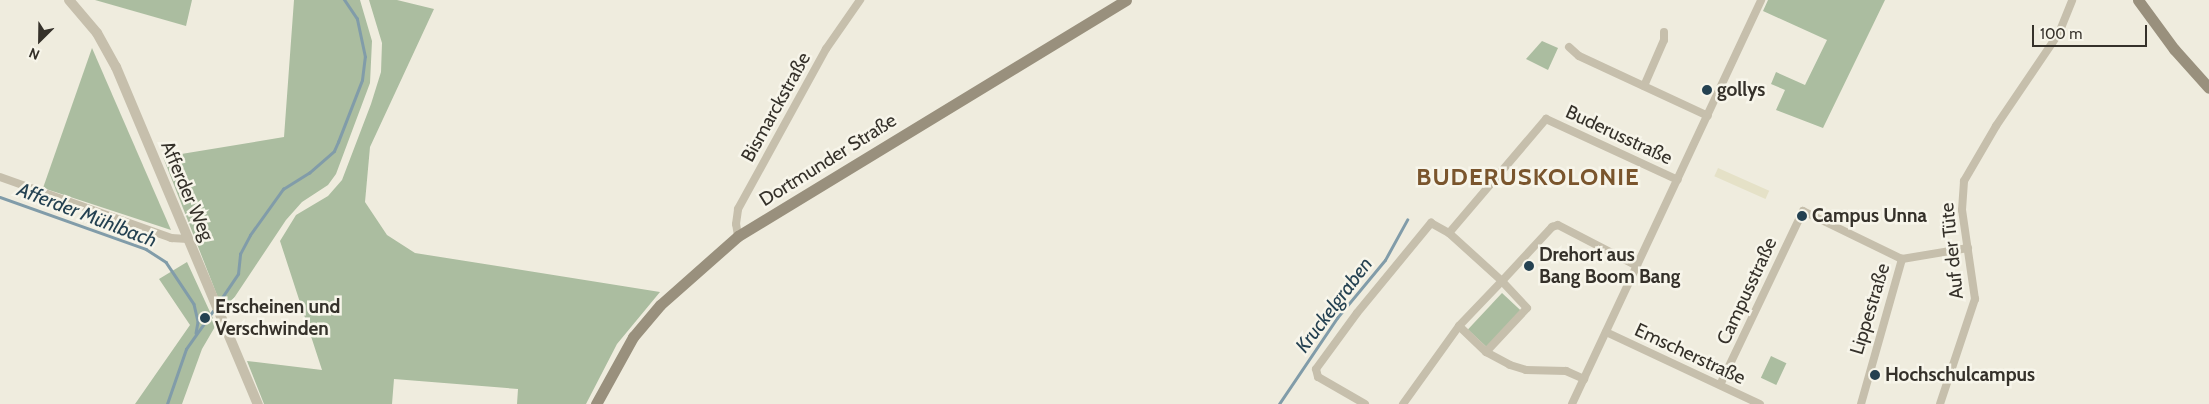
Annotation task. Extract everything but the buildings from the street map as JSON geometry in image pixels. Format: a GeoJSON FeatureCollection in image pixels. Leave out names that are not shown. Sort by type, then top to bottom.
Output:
{"type":"FeatureCollection","features":[{"type":"Feature","properties":{"kind":"main road","name":"Dortmunder Straße"},"geometry":{"type":"LineString","coordinates":[[596,404],[633,337],[660,305],[738,236],[1126,0]]}},
{"type":"Feature","properties":{"kind":"main road"},"geometry":{"type":"LineString","coordinates":[[2138,0],[2174,50],[2209,88]]}},
{"type":"Feature","properties":{"kind":"street","name":"Afferder Weg"},"geometry":{"type":"LineString","coordinates":[[69,0],[97,33],[116,67],[258,404]]}},
{"type":"Feature","properties":{"kind":"street","name":"Bismarckstraße"},"geometry":{"type":"LineString","coordinates":[[738,236],[736,224],[738,209],[826,49],[860,0]]}},
{"type":"Feature","properties":{"kind":"street","name":"Buderusstraße"},"geometry":{"type":"LineString","coordinates":[[1572,404],[1761,0]]}},
{"type":"Feature","properties":{"kind":"street","name":"Auf der Tüte"},"geometry":{"type":"LineString","coordinates":[[1940,404],[1972,315],[1975,285],[1962,210],[1964,181],[1996,126],[2059,33],[2072,0]]}},
{"type":"Feature","properties":{"kind":"street"},"geometry":{"type":"LineString","coordinates":[[1644,86],[1664,40],[1664,32]]}},
{"type":"Feature","properties":{"kind":"street"},"geometry":{"type":"LineString","coordinates":[[1569,47],[1575,54],[1708,116]]}},
{"type":"Feature","properties":{"kind":"street","name":"Buderusstraße"},"geometry":{"type":"LineString","coordinates":[[1449,233],[1546,119],[1678,180]]}},
{"type":"Feature","properties":{"kind":"street"},"geometry":{"type":"LineString","coordinates":[[0,177],[171,238],[188,239]]}},
{"type":"Feature","properties":{"kind":"street","name":"Campusstraße"},"geometry":{"type":"LineString","coordinates":[[1720,385],[1803,211],[1902,259]]}},
{"type":"Feature","properties":{"kind":"street"},"geometry":{"type":"LineString","coordinates":[[1364,404],[1318,377],[1316,369],[1362,306],[1431,223],[1449,233],[1502,281],[1527,308],[1486,352]]}},
{"type":"Feature","properties":{"kind":"street"},"geometry":{"type":"LineString","coordinates":[[1404,404],[1459,326],[1555,225],[1637,266]]}},
{"type":"Feature","properties":{"kind":"street","name":"Lippestraße"},"geometry":{"type":"LineString","coordinates":[[1861,404],[1902,259],[1968,248]]}},
{"type":"Feature","properties":{"kind":"street"},"geometry":{"type":"LineString","coordinates":[[1459,326],[1486,352],[1518,368],[1566,371],[1584,379]]}},
{"type":"Feature","properties":{"kind":"street","name":"Emscherstraße"},"geometry":{"type":"LineString","coordinates":[[1606,332],[1760,404]]}},
{"type":"Feature","properties":{"kind":"green space"},"geometry":{"type":"Polygon","coordinates":[[[95,0],[192,0],[186,26],[95,0]]]}},
{"type":"Feature","properties":{"kind":"green space"},"geometry":{"type":"Polygon","coordinates":[[[294,0],[360,0],[372,41],[370,83],[336,174],[328,185],[302,202],[286,220],[224,313],[163,157],[284,137],[294,0]]]}},
{"type":"Feature","properties":{"kind":"green space"},"geometry":{"type":"Polygon","coordinates":[[[369,0],[397,0],[434,9],[370,147],[365,202],[387,235],[415,253],[660,292],[617,344],[586,404],[517,404],[518,389],[394,379],[392,404],[264,404],[247,361],[322,370],[280,241],[296,215],[328,196],[342,180],[371,104],[381,72],[382,43],[369,0]]]}},
{"type":"Feature","properties":{"kind":"green space"},"geometry":{"type":"Polygon","coordinates":[[[1768,0],[1885,0],[1823,128],[1776,110],[1785,90],[1771,84],[1776,72],[1805,85],[1827,40],[1763,11],[1768,0]]]}},
{"type":"Feature","properties":{"kind":"green space"},"geometry":{"type":"Polygon","coordinates":[[[1542,41],[1558,48],[1548,70],[1526,59],[1542,41]]]}},
{"type":"Feature","properties":{"kind":"green space"},"geometry":{"type":"Polygon","coordinates":[[[92,48],[171,230],[43,188],[92,48]]]}},
{"type":"Feature","properties":{"kind":"green space"},"geometry":{"type":"Polygon","coordinates":[[[187,262],[216,325],[202,349],[182,404],[135,404],[190,325],[159,279],[187,262]]]}},
{"type":"Feature","properties":{"kind":"green space"},"geometry":{"type":"Polygon","coordinates":[[[1502,293],[1521,311],[1487,347],[1468,330],[1502,293]]]}},
{"type":"Feature","properties":{"kind":"green space"},"geometry":{"type":"Polygon","coordinates":[[[1771,356],[1786,363],[1776,385],[1761,378],[1771,356]]]}},
{"type":"Feature","properties":{"kind":"shaded area"},"geometry":{"type":"Polygon","coordinates":[[[1718,168],[1769,191],[1765,199],[1714,176],[1718,168]]]}},
{"type":"Feature","properties":{"kind":"waterway"},"geometry":{"type":"LineString","coordinates":[[219,302],[238,274],[240,254],[250,235],[283,189],[309,173],[334,151],[338,142],[362,80],[365,57],[357,19],[344,0]]}},
{"type":"Feature","properties":{"kind":"waterway","name":"Afferder Mühlbach"},"geometry":{"type":"LineString","coordinates":[[0,197],[146,249],[166,262],[194,304],[198,322],[196,333]]}},
{"type":"Feature","properties":{"kind":"waterway","name":"Kruckelgraben"},"geometry":{"type":"LineString","coordinates":[[1279,404],[1337,318],[1385,260],[1407,220]]}},
{"type":"Feature","properties":{"kind":"waterway"},"geometry":{"type":"LineString","coordinates":[[167,404],[186,349],[215,308]]}},
{"type":"Feature","properties":{"kind":"place","name":"gollys"},"geometry":{"type":"Point","coordinates":[1707,90]}},
{"type":"Feature","properties":{"kind":"place","name":"Campus Unna"},"geometry":{"type":"Point","coordinates":[1802,216]}},
{"type":"Feature","properties":{"kind":"place","name":"Drehort aus Bang Boom Bang"},"geometry":{"type":"Point","coordinates":[1529,266]}},
{"type":"Feature","properties":{"kind":"place","name":"Erscheinen und Verschwinden"},"geometry":{"type":"Point","coordinates":[205,318]}},
{"type":"Feature","properties":{"kind":"place","name":"Hochschulcampus"},"geometry":{"type":"Point","coordinates":[1875,375]}},
{"type":"Feature","properties":{"kind":"district","name":"BUDERUSKOLONIE"},"geometry":{"type":"Point","coordinates":[1528,177]}}]}
